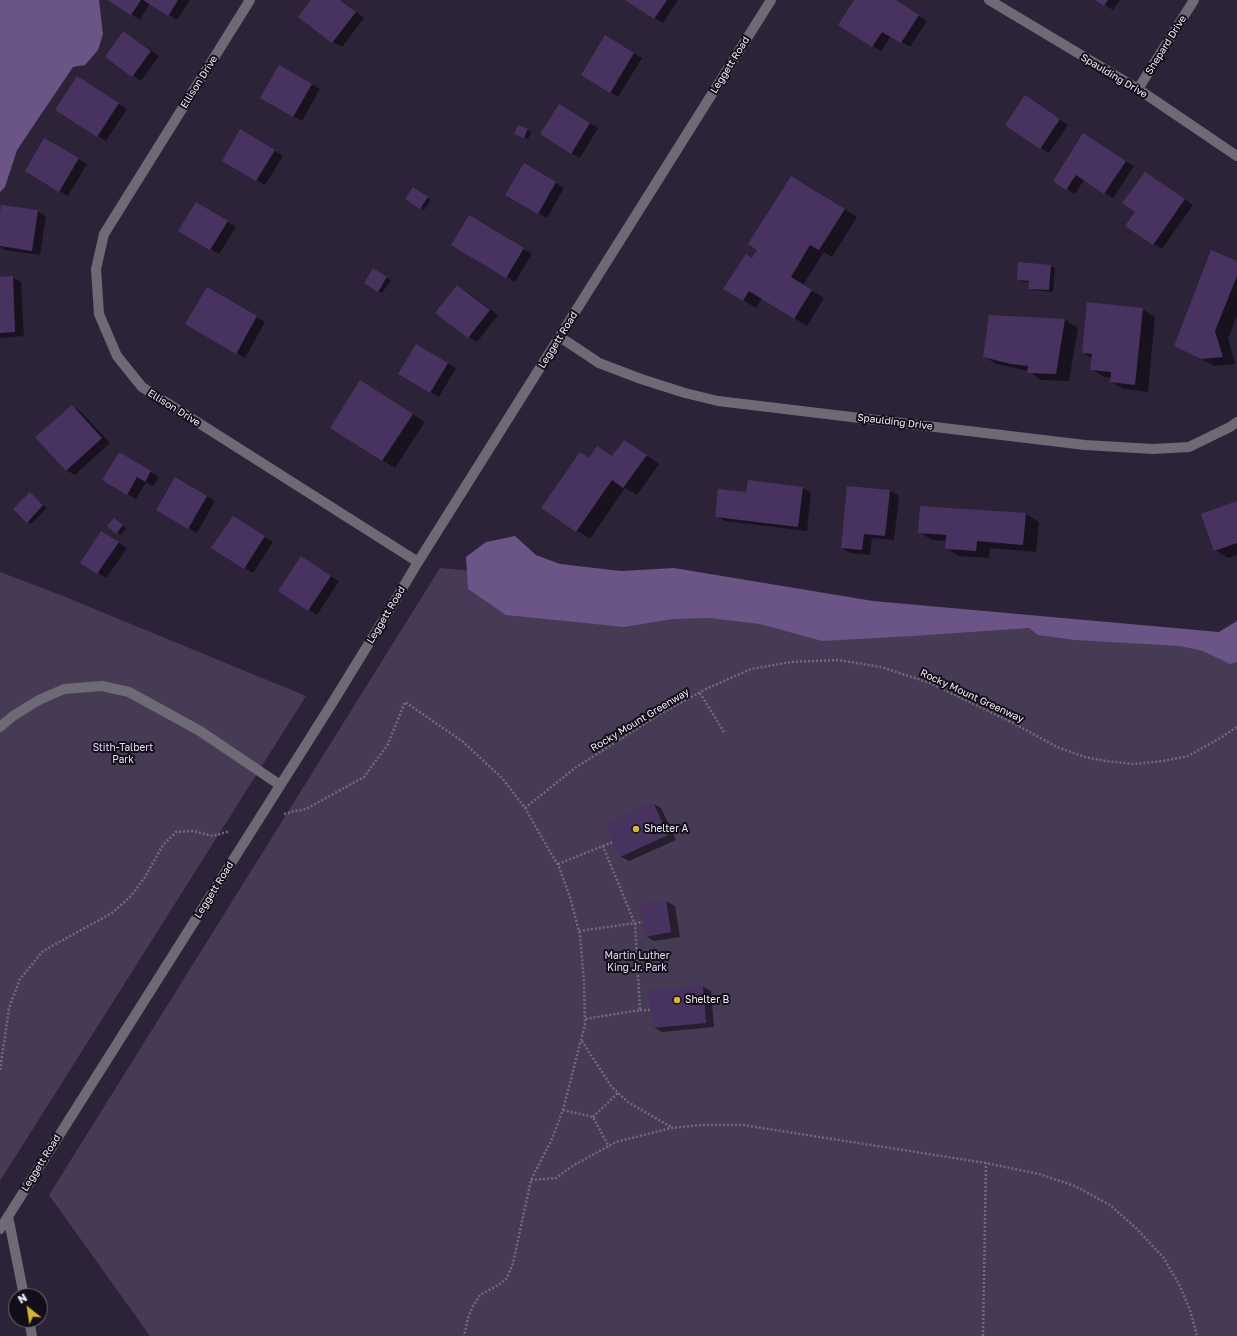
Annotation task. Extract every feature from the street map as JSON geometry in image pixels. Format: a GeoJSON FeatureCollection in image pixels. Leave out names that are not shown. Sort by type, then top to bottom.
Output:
{"type":"FeatureCollection","features":[{"type":"Feature","properties":{"kind":"street","name":"Ellison Drive"},"geometry":{"type":"LineString","coordinates":[[250,0],[104,234],[96,268],[99,314],[117,356],[142,387],[418,562]]}},
{"type":"Feature","properties":{"kind":"street","name":"Leggett Road"},"geometry":{"type":"LineString","coordinates":[[0,1229],[280,785],[418,562],[771,0]]}},
{"type":"Feature","properties":{"kind":"street","name":"Spaulding Drive"},"geometry":{"type":"LineString","coordinates":[[989,0],[1138,89],[1237,156]]}},
{"type":"Feature","properties":{"kind":"street","name":"Shepard Drive"},"geometry":{"type":"LineString","coordinates":[[1138,89],[1194,0]]}},
{"type":"Feature","properties":{"kind":"street","name":"Spaulding Drive"},"geometry":{"type":"LineString","coordinates":[[560,337],[599,362],[641,379],[718,401],[1085,445],[1153,449],[1189,446],[1230,427],[1237,422]]}},
{"type":"Feature","properties":{"kind":"street"},"geometry":{"type":"LineString","coordinates":[[0,727],[13,716],[39,700],[64,689],[102,686],[122,690],[129,692],[200,731],[280,785]]}},
{"type":"Feature","properties":{"kind":"street"},"geometry":{"type":"LineString","coordinates":[[8,1216],[22,1288]]}},
{"type":"Feature","properties":{"kind":"path","name":"Rocky Mount Greenway"},"geometry":{"type":"LineString","coordinates":[[525,808],[576,768],[660,714],[700,693],[752,669],[799,662],[838,660],[881,667],[930,683],[1013,723],[1057,748],[1106,761],[1134,764],[1163,761],[1188,756],[1237,727]]}},
{"type":"Feature","properties":{"kind":"path"},"geometry":{"type":"LineString","coordinates":[[700,693],[724,732]]}},
{"type":"Feature","properties":{"kind":"path"},"geometry":{"type":"LineString","coordinates":[[295,811],[306,809],[364,777],[388,744],[405,702],[462,741],[502,778],[525,808],[558,864],[570,897],[579,931],[584,982],[585,1025],[563,1110],[551,1141],[531,1180],[513,1263],[507,1278],[500,1284],[480,1295],[468,1318],[464,1336]]}},
{"type":"Feature","properties":{"kind":"path"},"geometry":{"type":"LineString","coordinates":[[0,1070],[9,1008],[20,979],[43,951],[112,913],[131,896],[145,877],[163,845],[176,832],[193,831],[213,836]]}},
{"type":"Feature","properties":{"kind":"path"},"geometry":{"type":"LineString","coordinates":[[558,864],[613,842]]}},
{"type":"Feature","properties":{"kind":"path"},"geometry":{"type":"LineString","coordinates":[[602,846],[635,924],[640,1010]]}},
{"type":"Feature","properties":{"kind":"path"},"geometry":{"type":"LineString","coordinates":[[579,931],[643,922]]}},
{"type":"Feature","properties":{"kind":"path"},"geometry":{"type":"LineString","coordinates":[[585,1019],[640,1010],[650,1010]]}},
{"type":"Feature","properties":{"kind":"path"},"geometry":{"type":"LineString","coordinates":[[581,1040],[611,1086],[618,1093],[628,1102],[671,1128]]}},
{"type":"Feature","properties":{"kind":"path"},"geometry":{"type":"LineString","coordinates":[[593,1117],[618,1093]]}},
{"type":"Feature","properties":{"kind":"path"},"geometry":{"type":"LineString","coordinates":[[563,1110],[593,1117],[609,1147]]}},
{"type":"Feature","properties":{"kind":"path"},"geometry":{"type":"LineString","coordinates":[[531,1180],[556,1178],[574,1165],[616,1142],[671,1128],[701,1125],[743,1125],[986,1163],[1039,1174],[1075,1186],[1110,1205],[1136,1228],[1163,1257],[1179,1284],[1190,1310],[1197,1336]]}},
{"type":"Feature","properties":{"kind":"path"},"geometry":{"type":"LineString","coordinates":[[983,1336],[986,1163]]}},
{"type":"Feature","properties":{"kind":"green space","name":"Martin Luther King Jr. Park"},"geometry":{"type":"Polygon","coordinates":[[[440,568],[1237,640],[1237,1336],[150,1336],[49,1195],[440,568]]]}},
{"type":"Feature","properties":{"kind":"green space","name":"Stith-Talbert Park"},"geometry":{"type":"Polygon","coordinates":[[[0,572],[58,594],[306,696],[0,1181],[0,572]]]}},
{"type":"Feature","properties":{"kind":"shaded area"},"geometry":{"type":"Polygon","coordinates":[[[0,0],[99,0],[103,34],[98,50],[85,65],[73,67],[17,150],[5,187],[0,192],[0,0]]]}},
{"type":"Feature","properties":{"kind":"shaded area"},"geometry":{"type":"Polygon","coordinates":[[[515,536],[536,555],[560,564],[621,571],[674,568],[873,601],[1219,632],[1237,621],[1237,662],[1230,664],[1203,651],[1180,646],[1075,640],[1038,635],[1029,628],[822,641],[760,624],[709,618],[673,619],[624,627],[506,615],[468,589],[466,557],[486,542],[515,536]]]}},
{"type":"Feature","properties":{"kind":"building"},"geometry":{"type":"Polygon","coordinates":[[[107,0],[141,0],[131,15],[107,0]]]}},
{"type":"Feature","properties":{"kind":"building"},"geometry":{"type":"Polygon","coordinates":[[[143,0],[178,0],[168,16],[143,0]]]}},
{"type":"Feature","properties":{"kind":"building"},"geometry":{"type":"Polygon","coordinates":[[[311,0],[340,0],[356,12],[332,43],[298,17],[311,0]]]}},
{"type":"Feature","properties":{"kind":"building"},"geometry":{"type":"Polygon","coordinates":[[[625,0],[667,0],[654,19],[625,0]]]}},
{"type":"Feature","properties":{"kind":"building"},"geometry":{"type":"Polygon","coordinates":[[[854,0],[896,0],[919,15],[901,43],[882,32],[872,47],[838,25],[854,0]]]}},
{"type":"Feature","properties":{"kind":"building"},"geometry":{"type":"Polygon","coordinates":[[[1095,0],[1108,0],[1104,6],[1095,0]]]}},
{"type":"Feature","properties":{"kind":"building"},"geometry":{"type":"Polygon","coordinates":[[[123,31],[151,51],[132,77],[105,57],[123,31]]]}},
{"type":"Feature","properties":{"kind":"building"},"geometry":{"type":"Polygon","coordinates":[[[605,35],[634,53],[610,93],[581,75],[605,35]]]}},
{"type":"Feature","properties":{"kind":"building"},"geometry":{"type":"Polygon","coordinates":[[[279,65],[312,84],[293,117],[260,98],[279,65]]]}},
{"type":"Feature","properties":{"kind":"building"},"geometry":{"type":"Polygon","coordinates":[[[77,76],[119,103],[97,137],[55,110],[77,76]]]}},
{"type":"Feature","properties":{"kind":"building"},"geometry":{"type":"Polygon","coordinates":[[[1025,95],[1060,119],[1040,149],[1005,125],[1025,95]]]}},
{"type":"Feature","properties":{"kind":"building"},"geometry":{"type":"Polygon","coordinates":[[[559,104],[590,123],[571,154],[540,134],[559,104]]]}},
{"type":"Feature","properties":{"kind":"building"},"geometry":{"type":"Polygon","coordinates":[[[518,125],[528,129],[524,138],[514,134],[518,125]]]}},
{"type":"Feature","properties":{"kind":"building"},"geometry":{"type":"Polygon","coordinates":[[[240,129],[275,150],[256,181],[222,161],[240,129]]]}},
{"type":"Feature","properties":{"kind":"building"},"geometry":{"type":"Polygon","coordinates":[[[1083,133],[1126,161],[1104,194],[1076,175],[1066,190],[1053,181],[1083,133]]]}},
{"type":"Feature","properties":{"kind":"building"},"geometry":{"type":"Polygon","coordinates":[[[44,138],[79,158],[59,192],[25,171],[44,138]]]}},
{"type":"Feature","properties":{"kind":"building"},"geometry":{"type":"Polygon","coordinates":[[[524,163],[556,182],[538,214],[505,195],[524,163]]]}},
{"type":"Feature","properties":{"kind":"building"},"geometry":{"type":"Polygon","coordinates":[[[1145,172],[1185,199],[1153,245],[1125,226],[1135,212],[1122,203],[1145,172]]]}},
{"type":"Feature","properties":{"kind":"building"},"geometry":{"type":"Polygon","coordinates":[[[791,176],[845,209],[819,250],[810,245],[791,277],[812,290],[794,319],[749,291],[743,301],[723,289],[746,254],[752,258],[757,250],[748,244],[791,176]]]}},
{"type":"Feature","properties":{"kind":"building"},"geometry":{"type":"Polygon","coordinates":[[[413,187],[428,197],[420,209],[405,199],[413,187]]]}},
{"type":"Feature","properties":{"kind":"building"},"geometry":{"type":"Polygon","coordinates":[[[196,202],[228,221],[210,250],[178,231],[196,202]]]}},
{"type":"Feature","properties":{"kind":"building"},"geometry":{"type":"Polygon","coordinates":[[[1,205],[38,210],[32,251],[0,246],[1,205]]]}},
{"type":"Feature","properties":{"kind":"building"},"geometry":{"type":"Polygon","coordinates":[[[469,215],[524,248],[506,278],[451,245],[469,215]]]}},
{"type":"Feature","properties":{"kind":"building"},"geometry":{"type":"Polygon","coordinates":[[[1211,250],[1237,261],[1237,276],[1215,331],[1223,357],[1201,359],[1174,346],[1211,250]]]}},
{"type":"Feature","properties":{"kind":"building"},"geometry":{"type":"Polygon","coordinates":[[[1018,262],[1051,265],[1049,290],[1028,289],[1029,281],[1017,280],[1018,262]]]}},
{"type":"Feature","properties":{"kind":"building"},"geometry":{"type":"Polygon","coordinates":[[[373,268],[387,277],[378,292],[364,283],[373,268]]]}},
{"type":"Feature","properties":{"kind":"building"},"geometry":{"type":"Polygon","coordinates":[[[13,276],[15,332],[0,333],[0,277],[13,276]]]}},
{"type":"Feature","properties":{"kind":"building"},"geometry":{"type":"Polygon","coordinates":[[[457,285],[490,310],[468,338],[435,313],[457,285]]]}},
{"type":"Feature","properties":{"kind":"building"},"geometry":{"type":"Polygon","coordinates":[[[207,287],[257,316],[236,354],[185,324],[207,287]]]}},
{"type":"Feature","properties":{"kind":"building"},"geometry":{"type":"Polygon","coordinates":[[[1087,302],[1143,308],[1135,385],[1110,382],[1111,372],[1090,370],[1092,354],[1082,353],[1087,302]]]}},
{"type":"Feature","properties":{"kind":"building"},"geometry":{"type":"Polygon","coordinates":[[[989,315],[1065,319],[1056,374],[1027,373],[1028,366],[1011,364],[983,357],[989,315]]]}},
{"type":"Feature","properties":{"kind":"building"},"geometry":{"type":"Polygon","coordinates":[[[416,344],[448,363],[430,393],[398,374],[416,344]]]}},
{"type":"Feature","properties":{"kind":"building"},"geometry":{"type":"Polygon","coordinates":[[[360,380],[413,414],[382,461],[330,428],[360,380]]]}},
{"type":"Feature","properties":{"kind":"building"},"geometry":{"type":"Polygon","coordinates":[[[72,405],[102,438],[66,471],[35,437],[72,405]]]}},
{"type":"Feature","properties":{"kind":"building"},"geometry":{"type":"Polygon","coordinates":[[[624,440],[647,455],[623,488],[612,480],[576,532],[541,508],[580,452],[589,458],[597,446],[612,456],[624,440]]]}},
{"type":"Feature","properties":{"kind":"building"},"geometry":{"type":"Polygon","coordinates":[[[119,452],[151,471],[145,482],[137,477],[127,495],[102,480],[119,452]]]}},
{"type":"Feature","properties":{"kind":"building"},"geometry":{"type":"Polygon","coordinates":[[[175,477],[207,496],[188,529],[156,510],[175,477]]]}},
{"type":"Feature","properties":{"kind":"building"},"geometry":{"type":"Polygon","coordinates":[[[748,480],[803,487],[798,527],[715,517],[718,489],[746,492],[748,480]]]}},
{"type":"Feature","properties":{"kind":"building"},"geometry":{"type":"Polygon","coordinates":[[[847,486],[890,490],[885,536],[864,534],[862,550],[841,548],[847,486]]]}},
{"type":"Feature","properties":{"kind":"building"},"geometry":{"type":"Polygon","coordinates":[[[30,492],[43,505],[27,523],[13,509],[30,492]]]}},
{"type":"Feature","properties":{"kind":"building"},"geometry":{"type":"Polygon","coordinates":[[[1237,501],[1237,543],[1214,551],[1201,514],[1237,501]]]}},
{"type":"Feature","properties":{"kind":"building"},"geometry":{"type":"Polygon","coordinates":[[[920,506],[1026,513],[1023,545],[977,541],[976,551],[945,549],[946,535],[918,533],[920,506]]]}},
{"type":"Feature","properties":{"kind":"building"},"geometry":{"type":"Polygon","coordinates":[[[233,516],[265,536],[244,569],[211,548],[233,516]]]}},
{"type":"Feature","properties":{"kind":"building"},"geometry":{"type":"Polygon","coordinates":[[[114,518],[123,525],[116,534],[107,526],[114,518]]]}},
{"type":"Feature","properties":{"kind":"building"},"geometry":{"type":"Polygon","coordinates":[[[101,531],[119,542],[97,574],[80,563],[101,531]]]}},
{"type":"Feature","properties":{"kind":"building"},"geometry":{"type":"Polygon","coordinates":[[[301,556],[331,576],[308,611],[278,591],[301,556]]]}},
{"type":"Feature","properties":{"kind":"building","name":"Shelter A"},"geometry":{"type":"Polygon","coordinates":[[[653,802],[668,835],[620,857],[605,823],[653,802]]]}},
{"type":"Feature","properties":{"kind":"building"},"geometry":{"type":"Polygon","coordinates":[[[666,900],[671,932],[645,937],[640,905],[666,900]]]}},
{"type":"Feature","properties":{"kind":"building","name":"Shelter B"},"geometry":{"type":"Polygon","coordinates":[[[703,985],[706,1023],[652,1028],[649,990],[703,985]]]}},
{"type":"Feature","properties":{"kind":"place","name":"Shelter A"},"geometry":{"type":"Point","coordinates":[636,829]}},
{"type":"Feature","properties":{"kind":"place","name":"Shelter B"},"geometry":{"type":"Point","coordinates":[677,1000]}}]}
